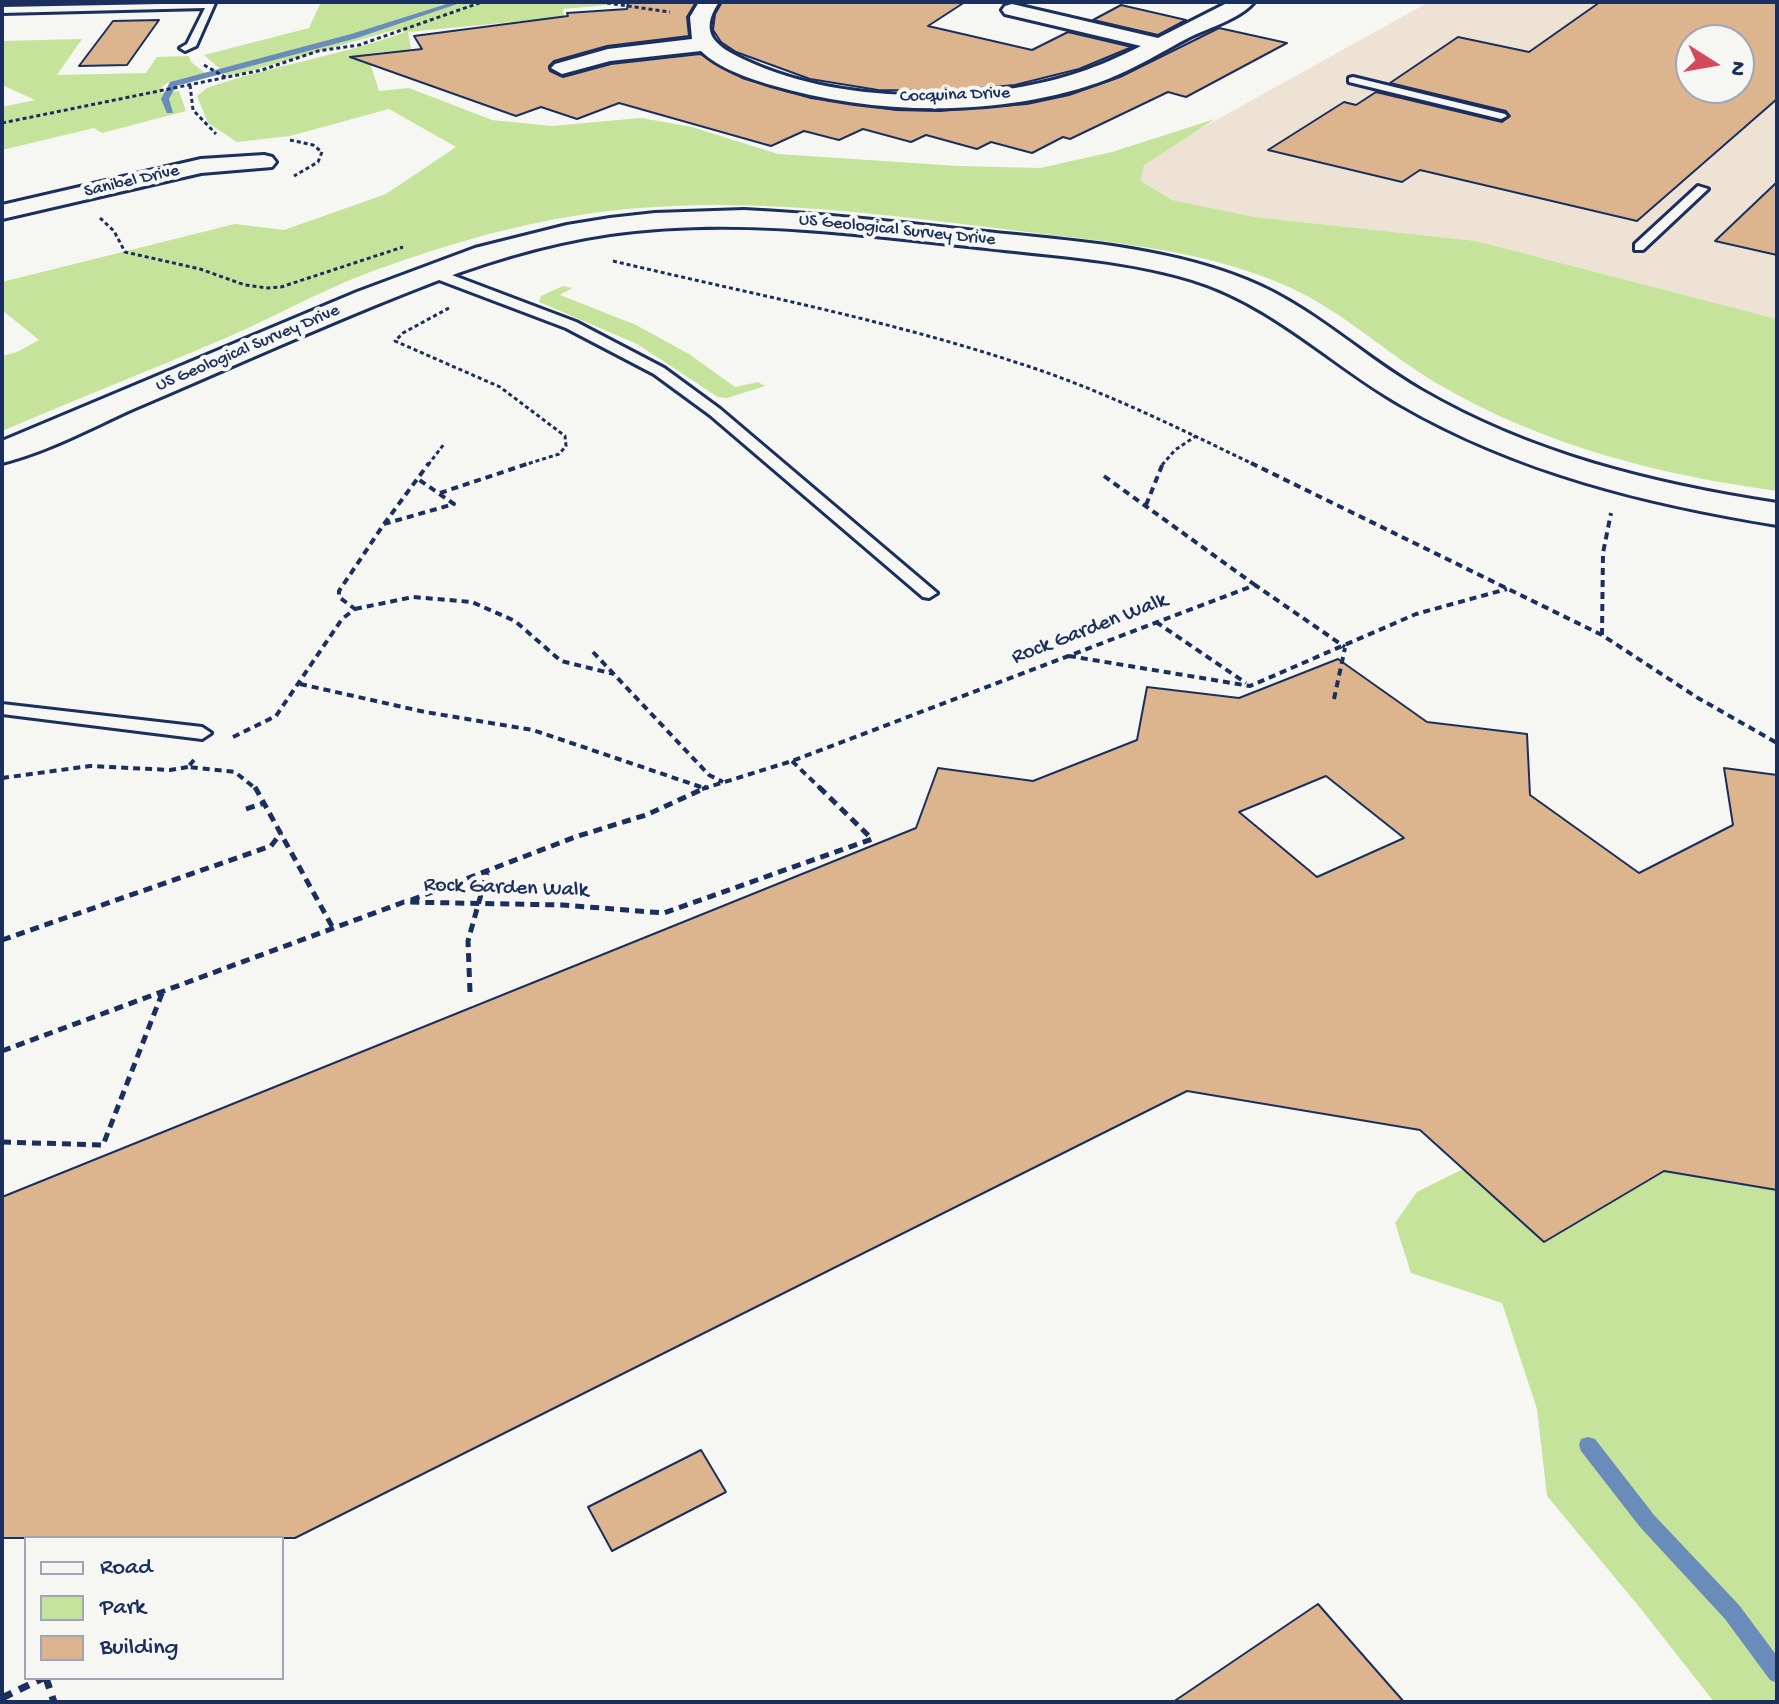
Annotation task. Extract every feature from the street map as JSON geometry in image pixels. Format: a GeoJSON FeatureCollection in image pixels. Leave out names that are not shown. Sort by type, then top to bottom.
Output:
{"type":"FeatureCollection","features":[{"type":"Feature","properties":{"kind":"street","name":"Cocquina Drive"},"geometry":{"type":"LineString","coordinates":[[704,44],[751,73],[788,85],[864,97],[931,100],[1006,95],[1069,84],[1102,74],[1244,2]]}},
{"type":"Feature","properties":{"kind":"street"},"geometry":{"type":"LineString","coordinates":[[562,68],[608,55],[704,44],[698,31],[705,7]]}},
{"type":"Feature","properties":{"kind":"street"},"geometry":{"type":"LineString","coordinates":[[1012,10],[1158,44]]}},
{"type":"Feature","properties":{"kind":"street","name":"Sanibel Drive"},"geometry":{"type":"LineString","coordinates":[[2,212],[201,166],[264,162]]}},
{"type":"Feature","properties":{"kind":"street","name":"US Geological Survey Drive"},"geometry":{"type":"LineString","coordinates":[[2,453],[442,277],[476,255],[548,236],[634,223],[720,218],[824,222],[1142,260],[1219,279],[1278,305],[1405,394],[1505,443],[1645,490],[1777,514]]}},
{"type":"Feature","properties":{"kind":"lane"},"geometry":{"type":"LineString","coordinates":[[2,10],[212,5],[191,46],[185,48]]}},
{"type":"Feature","properties":{"kind":"lane"},"geometry":{"type":"LineString","coordinates":[[1353,80],[1501,116]]}},
{"type":"Feature","properties":{"kind":"lane"},"geometry":{"type":"LineString","coordinates":[[1639,247],[1702,189]]}},
{"type":"Feature","properties":{"kind":"lane"},"geometry":{"type":"LineString","coordinates":[[442,277],[571,325],[659,371],[715,412],[929,593]]}},
{"type":"Feature","properties":{"kind":"lane"},"geometry":{"type":"LineString","coordinates":[[2,709],[202,733]]}},
{"type":"Feature","properties":{"kind":"path"},"geometry":{"type":"LineString","coordinates":[[2,123],[227,79],[318,51],[359,45],[482,2]]}},
{"type":"Feature","properties":{"kind":"path"},"geometry":{"type":"LineString","coordinates":[[531,2],[585,2]]}},
{"type":"Feature","properties":{"kind":"path"},"geometry":{"type":"LineString","coordinates":[[600,2],[661,11],[705,7]]}},
{"type":"Feature","properties":{"kind":"path"},"geometry":{"type":"LineString","coordinates":[[211,69],[227,79]]}},
{"type":"Feature","properties":{"kind":"path"},"geometry":{"type":"LineString","coordinates":[[190,85],[193,110],[221,137]]}},
{"type":"Feature","properties":{"kind":"path"},"geometry":{"type":"LineString","coordinates":[[78,194],[114,231],[125,252],[192,267],[251,287],[281,287],[406,246]]}},
{"type":"Feature","properties":{"kind":"path"},"geometry":{"type":"LineString","coordinates":[[613,261],[949,342],[1066,379],[1196,436],[1602,635],[1698,698],[1777,743]]}},
{"type":"Feature","properties":{"kind":"path"},"geometry":{"type":"LineString","coordinates":[[439,494],[559,454],[566,446],[565,436],[500,387],[395,341],[403,333],[445,313],[458,298],[439,292],[436,288],[442,277]]}},
{"type":"Feature","properties":{"kind":"path"},"geometry":{"type":"LineString","coordinates":[[1146,505],[1163,461],[1170,452],[1196,436]]}},
{"type":"Feature","properties":{"kind":"path"},"geometry":{"type":"LineString","coordinates":[[355,609],[339,597],[339,591],[444,444]]}},
{"type":"Feature","properties":{"kind":"path"},"geometry":{"type":"LineString","coordinates":[[1104,476],[1345,647]]}},
{"type":"Feature","properties":{"kind":"path"},"geometry":{"type":"LineString","coordinates":[[384,524],[454,504],[418,479]]}},
{"type":"Feature","properties":{"kind":"path"},"geometry":{"type":"LineString","coordinates":[[1602,635],[1603,553],[1613,500]]}},
{"type":"Feature","properties":{"kind":"path","name":"Rock Garden Walk"},"geometry":{"type":"LineString","coordinates":[[2,1051],[404,902],[478,901],[664,913],[872,839],[792,761],[1255,585]]}},
{"type":"Feature","properties":{"kind":"path"},"geometry":{"type":"LineString","coordinates":[[1066,656],[1250,686],[1416,614],[1507,589]]}},
{"type":"Feature","properties":{"kind":"path"},"geometry":{"type":"LineString","coordinates":[[231,737],[276,716],[342,619],[355,609],[400,595],[424,594],[484,606],[512,618],[557,660],[614,674]]}},
{"type":"Feature","properties":{"kind":"path"},"geometry":{"type":"LineString","coordinates":[[1156,622],[1250,686]]}},
{"type":"Feature","properties":{"kind":"path"},"geometry":{"type":"LineString","coordinates":[[1334,699],[1345,647]]}},
{"type":"Feature","properties":{"kind":"path"},"geometry":{"type":"LineString","coordinates":[[593,652],[709,775],[724,782]]}},
{"type":"Feature","properties":{"kind":"path"},"geometry":{"type":"LineString","coordinates":[[300,684],[425,712],[533,730],[705,788]]}},
{"type":"Feature","properties":{"kind":"path"},"geometry":{"type":"LineString","coordinates":[[188,767],[196,758]]}},
{"type":"Feature","properties":{"kind":"path"},"geometry":{"type":"LineString","coordinates":[[404,902],[575,837],[646,815],[705,788],[792,761]]}},
{"type":"Feature","properties":{"kind":"path"},"geometry":{"type":"LineString","coordinates":[[2,778],[81,766],[170,770],[188,767],[235,772],[255,787],[333,928]]}},
{"type":"Feature","properties":{"kind":"path"},"geometry":{"type":"LineString","coordinates":[[246,809],[264,803]]}},
{"type":"Feature","properties":{"kind":"path"},"geometry":{"type":"LineString","coordinates":[[2,940],[271,846],[281,833]]}},
{"type":"Feature","properties":{"kind":"path"},"geometry":{"type":"LineString","coordinates":[[470,992],[468,941],[487,872]]}},
{"type":"Feature","properties":{"kind":"path"},"geometry":{"type":"LineString","coordinates":[[2,1142],[103,1145],[163,991]]}},
{"type":"Feature","properties":{"kind":"path"},"geometry":{"type":"LineString","coordinates":[[2,1698],[40,1680]]}},
{"type":"Feature","properties":{"kind":"path"},"geometry":{"type":"LineString","coordinates":[[45,1680],[54,1702]]}},
{"type":"Feature","properties":{"kind":"shaded area"},"geometry":{"type":"Polygon","coordinates":[[[1429,2],[1777,2],[1777,319],[1476,241],[1255,217],[1172,200],[1141,181],[1144,165],[1173,144],[1429,2]]]}},
{"type":"Feature","properties":{"kind":"green space"},"geometry":{"type":"Polygon","coordinates":[[[321,2],[607,2],[606,5],[563,9],[564,17],[408,32],[411,49],[367,54],[379,91],[409,88],[492,120],[552,126],[641,118],[692,127],[778,154],[1040,168],[1112,152],[1215,119],[1144,165],[1141,181],[1172,200],[1255,217],[1476,241],[1777,319],[1777,491],[1645,466],[1518,424],[1438,384],[1309,297],[1254,273],[1218,262],[1144,247],[946,222],[847,211],[749,205],[650,207],[601,212],[541,222],[452,245],[348,281],[228,337],[2,431],[2,356],[39,340],[2,310],[2,282],[235,224],[284,230],[386,194],[456,147],[389,109],[290,136],[237,142],[208,123],[197,96],[207,88],[405,32],[398,29],[239,74],[227,75],[204,55],[309,28],[321,2]]]}},
{"type":"Feature","properties":{"kind":"green space"},"geometry":{"type":"Polygon","coordinates":[[[82,39],[57,75],[146,73],[157,57],[189,56],[191,62],[205,73],[167,83],[161,88],[161,93],[179,91],[186,111],[102,133],[94,128],[2,150],[2,107],[35,100],[2,85],[2,41],[82,39]]]}},
{"type":"Feature","properties":{"kind":"green space"},"geometry":{"type":"Polygon","coordinates":[[[563,286],[572,288],[560,295],[636,325],[689,354],[735,387],[758,382],[765,386],[727,398],[718,397],[637,344],[539,302],[541,296],[563,286]]]}},
{"type":"Feature","properties":{"kind":"green space"},"geometry":{"type":"Polygon","coordinates":[[[1463,1169],[1544,1242],[1664,1171],[1777,1190],[1777,1702],[1714,1702],[1547,1496],[1537,1409],[1502,1303],[1411,1273],[1395,1223],[1417,1192],[1463,1169]]]}},
{"type":"Feature","properties":{"kind":"building"},"geometry":{"type":"Polygon","coordinates":[[[628,2],[696,2],[687,17],[689,36],[607,46],[554,61],[549,66],[550,71],[563,77],[611,64],[700,54],[742,78],[811,98],[896,110],[940,111],[1027,104],[1069,95],[1120,77],[1219,28],[1287,43],[1186,97],[1168,92],[1070,139],[1063,137],[1032,153],[991,142],[977,149],[926,135],[911,142],[863,129],[839,140],[804,131],[771,146],[619,103],[577,119],[541,107],[516,116],[350,57],[422,49],[414,36],[568,16],[567,13],[627,9],[628,2]]]}},
{"type":"Feature","properties":{"kind":"building"},"geometry":{"type":"Polygon","coordinates":[[[722,2],[965,2],[928,26],[1032,50],[1068,32],[1132,47],[1079,69],[1015,85],[947,91],[878,90],[810,79],[736,52],[721,42],[713,30],[715,14],[722,2]]]}},
{"type":"Feature","properties":{"kind":"building"},"geometry":{"type":"Polygon","coordinates":[[[1600,2],[1777,2],[1777,99],[1637,221],[1420,170],[1402,182],[1268,150],[1344,102],[1356,105],[1376,92],[1502,122],[1510,116],[1506,111],[1390,83],[1458,37],[1529,52],[1600,2]]]}},
{"type":"Feature","properties":{"kind":"building"},"geometry":{"type":"Polygon","coordinates":[[[1121,5],[1186,20],[1158,35],[1093,20],[1121,5]]]}},
{"type":"Feature","properties":{"kind":"building"},"geometry":{"type":"Polygon","coordinates":[[[159,20],[127,65],[79,66],[113,21],[159,20]]]}},
{"type":"Feature","properties":{"kind":"building"},"geometry":{"type":"Polygon","coordinates":[[[1777,182],[1777,255],[1715,241],[1777,182]]]}},
{"type":"Feature","properties":{"kind":"building"},"geometry":{"type":"Polygon","coordinates":[[[1338,659],[1427,722],[1527,734],[1530,795],[1639,873],[1733,825],[1724,768],[1777,775],[1777,1190],[1664,1171],[1544,1242],[1420,1130],[1187,1091],[295,1538],[2,1538],[2,1197],[916,828],[938,768],[1033,781],[1137,740],[1147,687],[1239,698],[1338,659]],[[1326,776],[1239,812],[1317,877],[1404,838],[1326,776]]]}},
{"type":"Feature","properties":{"kind":"building"},"geometry":{"type":"Polygon","coordinates":[[[701,1450],[726,1492],[612,1551],[588,1507],[701,1450]]]}},
{"type":"Feature","properties":{"kind":"building"},"geometry":{"type":"Polygon","coordinates":[[[1318,1604],[1404,1702],[1173,1702],[1318,1604]]]}},
{"type":"Feature","properties":{"kind":"waterway"},"geometry":{"type":"LineString","coordinates":[[170,111],[165,99],[173,84],[354,36],[460,2]]}},
{"type":"Feature","properties":{"kind":"waterway"},"geometry":{"type":"LineString","coordinates":[[1588,1445],[1647,1521],[1732,1612],[1777,1673]]}}]}
